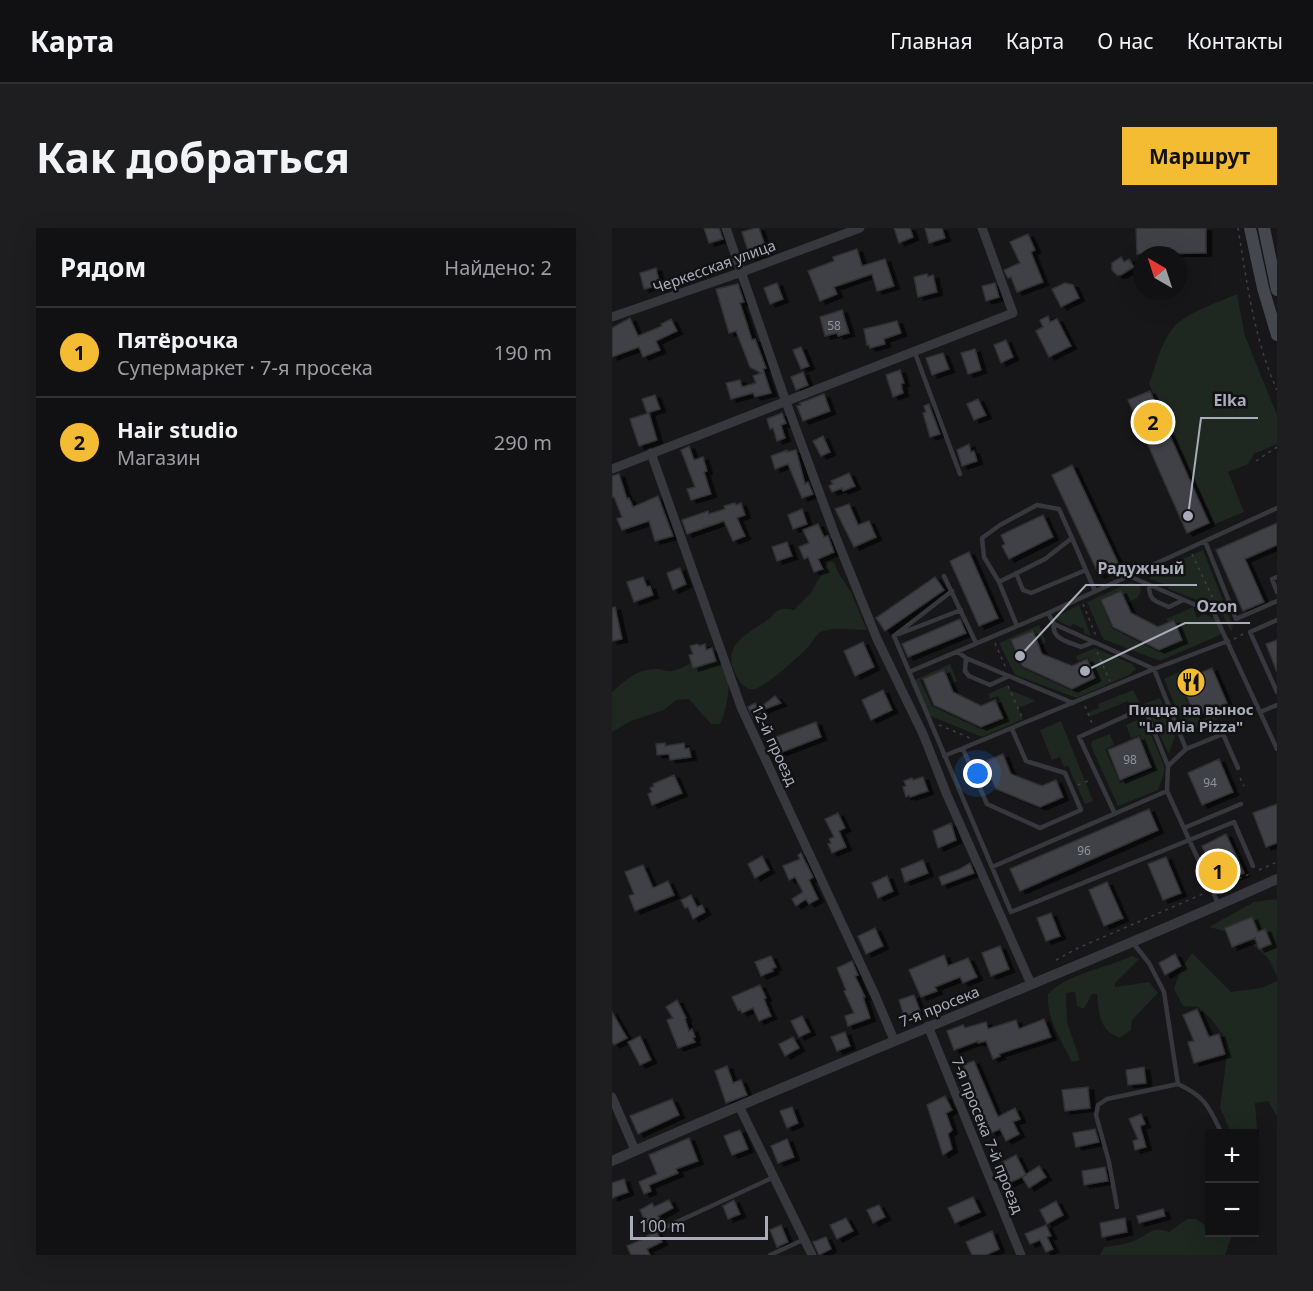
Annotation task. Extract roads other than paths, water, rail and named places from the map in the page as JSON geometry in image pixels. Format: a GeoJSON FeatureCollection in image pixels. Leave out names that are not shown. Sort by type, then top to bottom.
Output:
{"type":"FeatureCollection","features":[{"type":"Feature","properties":{"kind":"main road"},"geometry":{"type":"LineString","coordinates":[[1251,228],[1261,279],[1277,335]]}},
{"type":"Feature","properties":{"kind":"main road"},"geometry":{"type":"LineString","coordinates":[[1264,228],[1277,290]]}},
{"type":"Feature","properties":{"kind":"street"},"geometry":{"type":"LineString","coordinates":[[726,228],[835,535],[877,639],[923,734],[947,795],[1031,984]]}},
{"type":"Feature","properties":{"kind":"street","name":"Черкесская улица"},"geometry":{"type":"LineString","coordinates":[[612,317],[860,228]]}},
{"type":"Feature","properties":{"kind":"street"},"geometry":{"type":"LineString","coordinates":[[612,469],[1013,314],[982,228]]}},
{"type":"Feature","properties":{"kind":"street","name":"12-й проезд"},"geometry":{"type":"LineString","coordinates":[[651,453],[741,707],[866,974],[894,1040]]}},
{"type":"Feature","properties":{"kind":"street","name":"7-я просека"},"geometry":{"type":"LineString","coordinates":[[612,1161],[894,1040],[1133,944],[1277,879]]}},
{"type":"Feature","properties":{"kind":"street","name":"7-я просека 7-й проезд"},"geometry":{"type":"LineString","coordinates":[[928,1026],[1021,1255]]}},
{"type":"Feature","properties":{"kind":"street"},"geometry":{"type":"LineString","coordinates":[[612,1097],[635,1150]]}},
{"type":"Feature","properties":{"kind":"street"},"geometry":{"type":"LineString","coordinates":[[739,1106],[812,1255]]}},
{"type":"Feature","properties":{"kind":"lane"},"geometry":{"type":"LineString","coordinates":[[915,352],[960,474]]}},
{"type":"Feature","properties":{"kind":"lane"},"geometry":{"type":"LineString","coordinates":[[1017,626],[999,582],[984,557],[982,538],[1000,525],[1037,505],[1059,509],[1095,591]]}},
{"type":"Feature","properties":{"kind":"lane"},"geometry":{"type":"LineString","coordinates":[[909,672],[1048,613],[1277,508]]}},
{"type":"Feature","properties":{"kind":"lane"},"geometry":{"type":"LineString","coordinates":[[999,582],[1045,559],[1072,538]]}},
{"type":"Feature","properties":{"kind":"lane"},"geometry":{"type":"LineString","coordinates":[[1205,541],[1236,619],[1277,601]]}},
{"type":"Feature","properties":{"kind":"lane"},"geometry":{"type":"LineString","coordinates":[[1016,573],[1023,590],[1031,593],[1086,570]]}},
{"type":"Feature","properties":{"kind":"lane"},"geometry":{"type":"LineString","coordinates":[[944,576],[976,643]]}},
{"type":"Feature","properties":{"kind":"lane"},"geometry":{"type":"LineString","coordinates":[[1128,576],[1214,613],[1277,749]]}},
{"type":"Feature","properties":{"kind":"lane"},"geometry":{"type":"LineString","coordinates":[[1277,577],[1272,579],[1277,592]]}},
{"type":"Feature","properties":{"kind":"lane"},"geometry":{"type":"LineString","coordinates":[[1149,585],[1149,594],[1152,599],[1170,607],[1183,600]]}},
{"type":"Feature","properties":{"kind":"lane"},"geometry":{"type":"LineString","coordinates":[[894,636],[952,591]]}},
{"type":"Feature","properties":{"kind":"lane"},"geometry":{"type":"LineString","coordinates":[[894,636],[961,610]]}},
{"type":"Feature","properties":{"kind":"lane"},"geometry":{"type":"LineString","coordinates":[[1048,613],[1054,624],[1154,669],[1186,749]]}},
{"type":"Feature","properties":{"kind":"lane"},"geometry":{"type":"LineString","coordinates":[[1277,620],[1250,632],[1277,692]]}},
{"type":"Feature","properties":{"kind":"lane"},"geometry":{"type":"LineString","coordinates":[[1054,624],[1053,630],[1056,636],[1081,647],[1093,642]]}},
{"type":"Feature","properties":{"kind":"lane"},"geometry":{"type":"LineString","coordinates":[[894,636],[1011,912],[1234,822],[1253,866]]}},
{"type":"Feature","properties":{"kind":"lane"},"geometry":{"type":"LineString","coordinates":[[944,756],[1154,669],[1228,641]]}},
{"type":"Feature","properties":{"kind":"lane"},"geometry":{"type":"LineString","coordinates":[[958,652],[1007,677],[1074,703]]}},
{"type":"Feature","properties":{"kind":"lane"},"geometry":{"type":"LineString","coordinates":[[966,658],[965,671],[969,676],[990,685],[1007,677]]}},
{"type":"Feature","properties":{"kind":"lane"},"geometry":{"type":"LineString","coordinates":[[1260,712],[1277,705]]}},
{"type":"Feature","properties":{"kind":"lane"},"geometry":{"type":"LineString","coordinates":[[1114,814],[1079,736],[1137,711],[1147,714],[1168,766],[1167,791],[1219,905]]}},
{"type":"Feature","properties":{"kind":"lane"},"geometry":{"type":"LineString","coordinates":[[963,749],[987,804],[1040,828],[1081,810],[1065,773],[1026,761],[1012,729]]}},
{"type":"Feature","properties":{"kind":"lane"},"geometry":{"type":"LineString","coordinates":[[1168,766],[1186,749],[1223,734],[1238,768]]}},
{"type":"Feature","properties":{"kind":"lane"},"geometry":{"type":"LineString","coordinates":[[992,867],[1167,791]]}},
{"type":"Feature","properties":{"kind":"lane"},"geometry":{"type":"LineString","coordinates":[[1184,828],[1241,804]]}},
{"type":"Feature","properties":{"kind":"lane"},"geometry":{"type":"LineString","coordinates":[[1133,944],[1149,963],[1164,992],[1178,1084]]}},
{"type":"Feature","properties":{"kind":"lane"},"geometry":{"type":"LineString","coordinates":[[1117,1207],[1109,1162],[1096,1115],[1098,1106],[1107,1099],[1178,1084],[1195,1092],[1210,1107],[1220,1129]]}},
{"type":"Feature","properties":{"kind":"lane"},"geometry":{"type":"LineString","coordinates":[[666,1227],[774,1178]]}},
{"type":"Feature","properties":{"kind":"lane"},"geometry":{"type":"LineString","coordinates":[[770,1255],[805,1239]]}},
{"type":"Feature","properties":{"kind":"place","name":"Hair studio"},"geometry":{"type":"Point","coordinates":[1153,422]}},
{"type":"Feature","properties":{"kind":"place","name":"Elka"},"geometry":{"type":"Point","coordinates":[1188,516]}},
{"type":"Feature","properties":{"kind":"place","name":"Радужный"},"geometry":{"type":"Point","coordinates":[1020,656]}},
{"type":"Feature","properties":{"kind":"place","name":"Ozon"},"geometry":{"type":"Point","coordinates":[1085,671]}},
{"type":"Feature","properties":{"kind":"place","name":"Пицца на вынос \"La Mia Pizza\""},"geometry":{"type":"Point","coordinates":[1191,682]}},
{"type":"Feature","properties":{"kind":"place","name":"Пятёрочка"},"geometry":{"type":"Point","coordinates":[1218,871]}}]}
